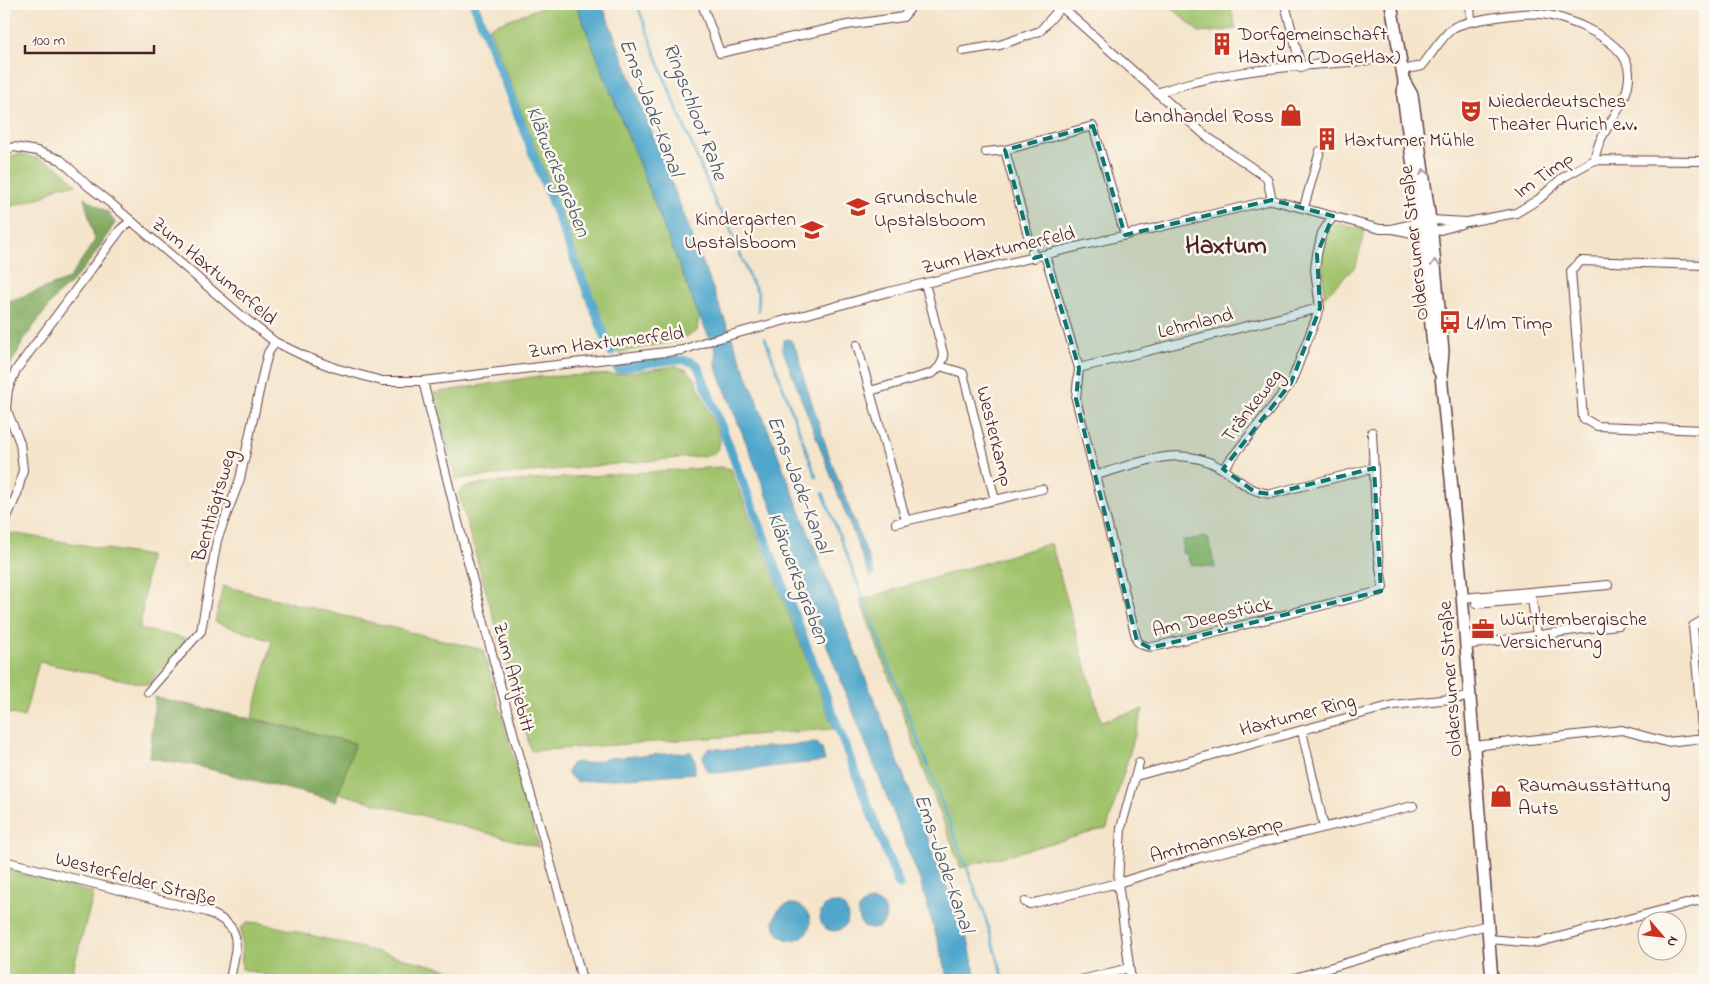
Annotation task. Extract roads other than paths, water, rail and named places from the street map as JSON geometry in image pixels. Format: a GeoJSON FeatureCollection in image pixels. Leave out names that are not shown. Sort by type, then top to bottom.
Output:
{"type":"FeatureCollection","features":[{"type":"Feature","properties":{"kind":"main road","name":"Oldersumer Straße"},"geometry":{"type":"LineString","coordinates":[[1391,4],[1403,75],[1412,95],[1427,234],[1443,351],[1441,374],[1462,598],[1492,980]]}},
{"type":"Feature","properties":{"kind":"street"},"geometry":{"type":"LineString","coordinates":[[702,4],[720,53],[847,25],[903,17],[909,10],[910,4]]}},
{"type":"Feature","properties":{"kind":"street"},"geometry":{"type":"LineString","coordinates":[[1285,4],[1301,67]]}},
{"type":"Feature","properties":{"kind":"street"},"geometry":{"type":"LineString","coordinates":[[1470,4],[1471,22]]}},
{"type":"Feature","properties":{"kind":"street"},"geometry":{"type":"LineString","coordinates":[[963,51],[1000,45],[1040,31],[1060,5],[1206,136],[1267,178],[1272,200],[1304,207],[1380,229],[1427,234],[1467,222]]}},
{"type":"Feature","properties":{"kind":"street"},"geometry":{"type":"LineString","coordinates":[[1403,75],[1422,66],[1453,28],[1471,22],[1540,14],[1588,28],[1620,50],[1627,62],[1628,83],[1623,101],[1600,140],[1594,160]]}},
{"type":"Feature","properties":{"kind":"street"},"geometry":{"type":"LineString","coordinates":[[1157,92],[1225,75],[1386,58]]}},
{"type":"Feature","properties":{"kind":"street"},"geometry":{"type":"LineString","coordinates":[[986,152],[1005,150],[1094,126],[1125,235]]}},
{"type":"Feature","properties":{"kind":"street","name":"Zum Haxtumerfeld"},"geometry":{"type":"LineString","coordinates":[[4,150],[14,147],[36,151],[61,160],[87,185],[275,342],[327,365],[382,381],[423,381],[530,367],[655,355],[683,350],[742,331],[925,283],[1272,200]]}},
{"type":"Feature","properties":{"kind":"street"},"geometry":{"type":"LineString","coordinates":[[1005,150],[1034,258]]}},
{"type":"Feature","properties":{"kind":"street"},"geometry":{"type":"LineString","coordinates":[[1304,207],[1320,151]]}},
{"type":"Feature","properties":{"kind":"street","name":"Im Timp"},"geometry":{"type":"LineString","coordinates":[[1391,229],[1426,221],[1467,222],[1516,213],[1539,199],[1562,178],[1594,160],[1705,161]]}},
{"type":"Feature","properties":{"kind":"street","name":"Tränkeweg"},"geometry":{"type":"LineString","coordinates":[[1223,469],[1291,383],[1320,308],[1315,270],[1317,254],[1322,234],[1333,216]]}},
{"type":"Feature","properties":{"kind":"street"},"geometry":{"type":"LineString","coordinates":[[4,524],[17,494],[23,470],[20,443],[6,408],[8,389],[16,370],[121,229],[131,221]]}},
{"type":"Feature","properties":{"kind":"street","name":"Am Deepstück"},"geometry":{"type":"LineString","coordinates":[[1045,255],[1079,368],[1076,399],[1137,641],[1141,645],[1150,648],[1380,592],[1382,587],[1372,432]]}},
{"type":"Feature","properties":{"kind":"street"},"geometry":{"type":"LineString","coordinates":[[1705,264],[1581,261],[1570,271],[1583,418],[1597,426],[1705,430]]}},
{"type":"Feature","properties":{"kind":"street"},"geometry":{"type":"LineString","coordinates":[[870,391],[932,373],[940,366],[944,357],[925,283]]}},
{"type":"Feature","properties":{"kind":"street","name":"Lehmland"},"geometry":{"type":"LineString","coordinates":[[1079,368],[1320,308]]}},
{"type":"Feature","properties":{"kind":"street","name":"Benthögtsweg"},"geometry":{"type":"LineString","coordinates":[[148,692],[201,631],[216,540],[240,479],[263,372],[268,353],[275,342]]}},
{"type":"Feature","properties":{"kind":"street"},"geometry":{"type":"LineString","coordinates":[[857,345],[906,521]]}},
{"type":"Feature","properties":{"kind":"street","name":"Westerkamp"},"geometry":{"type":"LineString","coordinates":[[940,366],[963,373],[995,500]]}},
{"type":"Feature","properties":{"kind":"street","name":"Zum Antjebitt"},"geometry":{"type":"LineString","coordinates":[[423,381],[463,548],[515,738],[566,912],[582,980]]}},
{"type":"Feature","properties":{"kind":"street"},"geometry":{"type":"LineString","coordinates":[[1096,475],[1163,457],[1182,455],[1203,458],[1223,469],[1255,492],[1271,494],[1374,468]]}},
{"type":"Feature","properties":{"kind":"street","name":"Westerkamp"},"geometry":{"type":"LineString","coordinates":[[896,523],[1042,490]]}},
{"type":"Feature","properties":{"kind":"street"},"geometry":{"type":"LineString","coordinates":[[1462,598],[1608,585]]}},
{"type":"Feature","properties":{"kind":"street"},"geometry":{"type":"LineString","coordinates":[[1476,604],[1532,599],[1537,634]]}},
{"type":"Feature","properties":{"kind":"street"},"geometry":{"type":"LineString","coordinates":[[1473,746],[1622,730],[1666,742],[1704,738],[1694,626],[1705,619]]}},
{"type":"Feature","properties":{"kind":"street"},"geometry":{"type":"LineString","coordinates":[[1465,645],[1520,639],[1537,634],[1619,625]]}},
{"type":"Feature","properties":{"kind":"street","name":"Haxtumer Ring"},"geometry":{"type":"LineString","coordinates":[[1136,776],[1217,752],[1302,731],[1393,705],[1470,697]]}},
{"type":"Feature","properties":{"kind":"street"},"geometry":{"type":"LineString","coordinates":[[1302,731],[1324,828]]}},
{"type":"Feature","properties":{"kind":"street"},"geometry":{"type":"LineString","coordinates":[[1131,980],[1118,883],[1121,828],[1139,763]]}},
{"type":"Feature","properties":{"kind":"street","name":"Amtmannskamp"},"geometry":{"type":"LineString","coordinates":[[1025,902],[1030,904],[1118,883],[1202,857],[1413,806]]}},
{"type":"Feature","properties":{"kind":"street","name":"Westerfelder Straße"},"geometry":{"type":"LineString","coordinates":[[4,861],[207,912],[223,918],[234,929],[236,946],[230,980]]}},
{"type":"Feature","properties":{"kind":"street"},"geometry":{"type":"LineString","coordinates":[[1489,940],[1536,943],[1705,899]]}},
{"type":"Feature","properties":{"kind":"street"},"geometry":{"type":"LineString","coordinates":[[1288,980],[1488,925]]}},
{"type":"Feature","properties":{"kind":"street"},"geometry":{"type":"LineString","coordinates":[[1081,980],[1129,968]]}},
{"type":"Feature","properties":{"kind":"water"},"geometry":{"type":"Polygon","coordinates":[[[576,4],[602,4],[969,944],[976,980],[949,980],[920,880],[716,367],[716,351],[699,316],[576,4]]]}},
{"type":"Feature","properties":{"kind":"water"},"geometry":{"type":"Polygon","coordinates":[[[790,339],[798,353],[804,379],[830,458],[875,575],[870,577],[782,348],[784,340],[790,339]]]}},
{"type":"Feature","properties":{"kind":"water"},"geometry":{"type":"Polygon","coordinates":[[[816,743],[822,749],[825,761],[716,773],[706,770],[703,756],[709,748],[729,750],[816,743]]]}},
{"type":"Feature","properties":{"kind":"water"},"geometry":{"type":"Polygon","coordinates":[[[691,752],[695,760],[695,773],[576,782],[567,773],[571,764],[578,762],[585,764],[610,758],[691,752]]]}},
{"type":"Feature","properties":{"kind":"water"},"geometry":{"type":"Polygon","coordinates":[[[872,901],[882,905],[886,915],[882,925],[872,929],[862,925],[858,915],[862,905],[872,901]]]}},
{"type":"Feature","properties":{"kind":"water"},"geometry":{"type":"Polygon","coordinates":[[[834,903],[844,907],[848,917],[844,927],[834,931],[824,927],[820,917],[824,907],[834,903]]]}},
{"type":"Feature","properties":{"kind":"water"},"geometry":{"type":"Polygon","coordinates":[[[792,904],[799,905],[805,909],[809,915],[809,929],[805,935],[799,939],[792,940],[785,939],[779,935],[775,929],[774,922],[775,915],[779,909],[785,905],[792,904]]]}},
{"type":"Feature","properties":{"kind":"waterway","name":"Klärwerksgraben"},"geometry":{"type":"LineString","coordinates":[[474,4],[611,352]]}},
{"type":"Feature","properties":{"kind":"waterway","name":"Ringschloot Rahe"},"geometry":{"type":"LineString","coordinates":[[637,4],[661,69],[717,207],[727,220],[750,279],[759,294],[758,311]]}},
{"type":"Feature","properties":{"kind":"waterway","name":"Ems-Jade-Kanal"},"geometry":{"type":"LineString","coordinates":[[765,338],[816,477]]}},
{"type":"Feature","properties":{"kind":"waterway","name":"Klärwerksgraben"},"geometry":{"type":"LineString","coordinates":[[616,365],[618,369],[648,363],[683,360],[698,366],[899,885]]}},
{"type":"Feature","properties":{"kind":"waterway","name":"Ems-Jade-Kanal"},"geometry":{"type":"LineString","coordinates":[[823,493],[983,910],[1004,980]]}},
{"type":"Feature","properties":{"kind":"place","name":"Dorfgemeinschaft Haxtum (DoGeHax)"},"geometry":{"type":"Point","coordinates":[1222,44]}},
{"type":"Feature","properties":{"kind":"place","name":"Niederdeutsches Theater Aurich e.v."},"geometry":{"type":"Point","coordinates":[1471,111]}},
{"type":"Feature","properties":{"kind":"place","name":"Landhandel Ross"},"geometry":{"type":"Point","coordinates":[1291,115]}},
{"type":"Feature","properties":{"kind":"place","name":"Haxtumer Mühle"},"geometry":{"type":"Point","coordinates":[1327,139]}},
{"type":"Feature","properties":{"kind":"place","name":"Grundschule Upstalsboom"},"geometry":{"type":"Point","coordinates":[858,207]}},
{"type":"Feature","properties":{"kind":"place","name":"Kindergarten Upstalsboom"},"geometry":{"type":"Point","coordinates":[812,230]}},
{"type":"Feature","properties":{"kind":"place","name":"L1/Im Timp"},"geometry":{"type":"Point","coordinates":[1450,322]}},
{"type":"Feature","properties":{"kind":"place","name":"Württembergische Versicherung"},"geometry":{"type":"Point","coordinates":[1483,629]}},
{"type":"Feature","properties":{"kind":"place","name":"Raumausstattung Auts"},"geometry":{"type":"Point","coordinates":[1501,796]}},
{"type":"Feature","properties":{"kind":"district","name":"Haxtum"},"geometry":{"type":"Point","coordinates":[1226,244]}}]}
